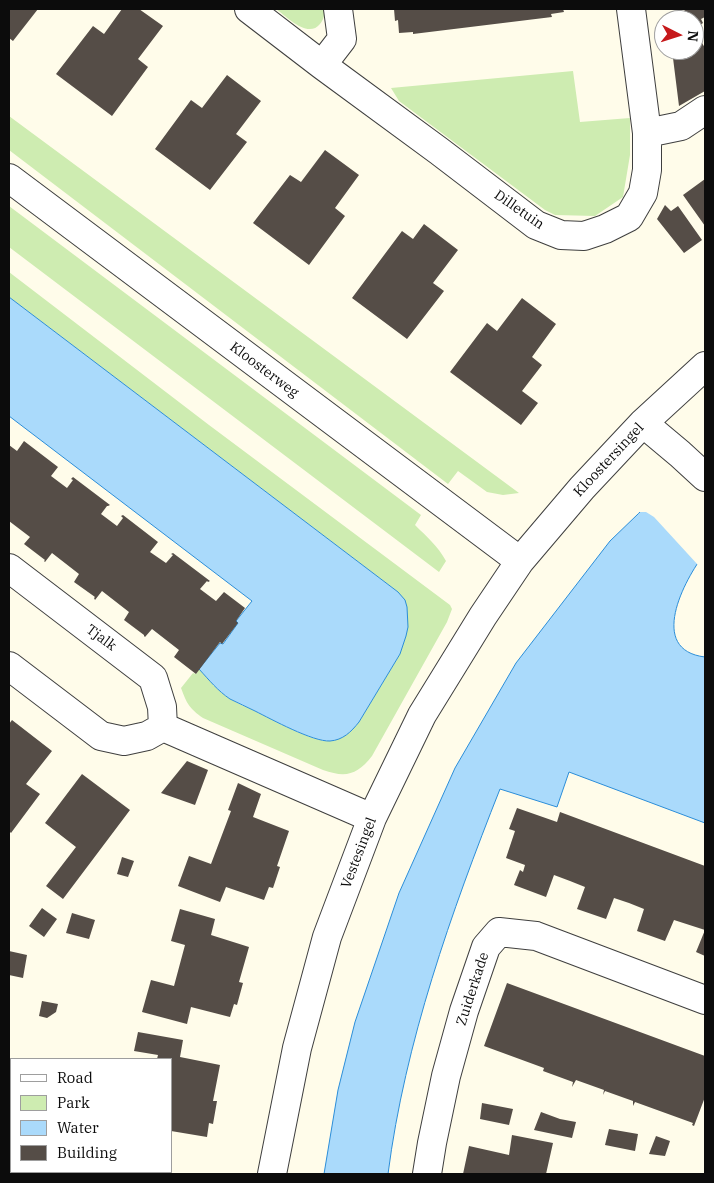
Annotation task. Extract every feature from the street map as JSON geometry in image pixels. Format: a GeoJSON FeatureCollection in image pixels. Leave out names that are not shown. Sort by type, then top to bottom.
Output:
{"type":"FeatureCollection","features":[{"type":"Feature","properties":{"kind":"street","name":"Dilletuin"},"geometry":{"type":"LineString","coordinates":[[248,9],[439,151],[536,226],[562,235],[584,236],[605,229],[629,217],[643,193],[647,170],[647,133],[631,9]]}},
{"type":"Feature","properties":{"kind":"street"},"geometry":{"type":"LineString","coordinates":[[322,64],[342,38],[338,9]]}},
{"type":"Feature","properties":{"kind":"street"},"geometry":{"type":"LineString","coordinates":[[647,133],[681,126],[705,110]]}},
{"type":"Feature","properties":{"kind":"street","name":"Kloosterweg"},"geometry":{"type":"LineString","coordinates":[[9,178],[520,561]]}},
{"type":"Feature","properties":{"kind":"street","name":"Kloostersingel"},"geometry":{"type":"LineString","coordinates":[[520,561],[582,488],[643,423],[705,366]]}},
{"type":"Feature","properties":{"kind":"street"},"geometry":{"type":"LineString","coordinates":[[643,423],[705,477]]}},
{"type":"Feature","properties":{"kind":"street","name":"Vestesingel"},"geometry":{"type":"LineString","coordinates":[[272,1174],[297,1048],[327,937],[372,818],[422,715],[483,616],[520,561]]}},
{"type":"Feature","properties":{"kind":"street","name":"Tjalk"},"geometry":{"type":"LineString","coordinates":[[9,568],[153,678],[162,707],[163,727]]}},
{"type":"Feature","properties":{"kind":"street"},"geometry":{"type":"LineString","coordinates":[[9,666],[101,736],[124,741],[147,736],[163,727],[372,818]]}},
{"type":"Feature","properties":{"kind":"street","name":"Zuiderkade"},"geometry":{"type":"LineString","coordinates":[[427,1174],[446,1076],[464,1011],[486,947],[498,932],[536,936],[705,1000]]}},
{"type":"Feature","properties":{"kind":"green space"},"geometry":{"type":"Polygon","coordinates":[[[276,9],[324,9],[324,15],[320,24],[310,29],[298,25],[276,9]]]}},
{"type":"Feature","properties":{"kind":"green space"},"geometry":{"type":"Polygon","coordinates":[[[573,71],[580,122],[630,118],[630,155],[623,197],[595,216],[555,215],[545,210],[399,101],[391,88],[573,71]]]}},
{"type":"Feature","properties":{"kind":"green space"},"geometry":{"type":"Polygon","coordinates":[[[9,116],[519,493],[503,495],[487,492],[458,471],[448,484],[9,150],[9,116]]]}},
{"type":"Feature","properties":{"kind":"green space"},"geometry":{"type":"Polygon","coordinates":[[[9,206],[421,515],[415,525],[436,546],[446,561],[439,572],[9,247],[9,206]]]}},
{"type":"Feature","properties":{"kind":"green space"},"geometry":{"type":"Polygon","coordinates":[[[9,272],[209,425],[450,605],[452,609],[447,622],[372,756],[356,771],[338,774],[323,770],[203,718],[189,705],[181,688],[193,673],[196,674],[199,669],[214,685],[235,702],[313,738],[323,741],[338,739],[359,722],[400,654],[398,592],[9,297],[9,272]]]}},
{"type":"Feature","properties":{"kind":"water"},"geometry":{"type":"Polygon","coordinates":[[[9,297],[398,592],[405,600],[408,627],[400,654],[359,722],[346,735],[330,741],[313,738],[292,729],[230,699],[199,669],[220,643],[223,644],[238,623],[236,621],[252,601],[9,416],[9,297]]]}},
{"type":"Feature","properties":{"kind":"water"},"geometry":{"type":"Polygon","coordinates":[[[705,444],[705,553],[680,596],[675,612],[674,628],[678,642],[687,652],[705,657],[705,823],[569,772],[557,807],[500,789],[464,883],[432,978],[406,1076],[388,1174],[324,1174],[338,1090],[355,1022],[399,893],[455,768],[516,663],[610,541],[705,444]]]}},
{"type":"Feature","properties":{"kind":"pier"},"geometry":{"type":"Polygon","coordinates":[[[705,442],[705,555],[698,565],[654,517],[646,512],[636,512],[705,442]]]}},
{"type":"Feature","properties":{"kind":"building"},"geometry":{"type":"Polygon","coordinates":[[[9,9],[38,9],[13,41],[9,38],[9,9]]]}},
{"type":"Feature","properties":{"kind":"building"},"geometry":{"type":"Polygon","coordinates":[[[122,9],[139,9],[163,26],[138,59],[148,67],[112,116],[56,74],[93,26],[104,34],[122,9]]]}},
{"type":"Feature","properties":{"kind":"building"},"geometry":{"type":"Polygon","coordinates":[[[394,9],[563,9],[564,12],[551,14],[552,17],[413,34],[413,32],[399,33],[398,20],[395,21],[394,9]]]}},
{"type":"Feature","properties":{"kind":"building"},"geometry":{"type":"Polygon","coordinates":[[[705,9],[705,17],[704,10],[685,10],[705,9]]]}},
{"type":"Feature","properties":{"kind":"building"},"geometry":{"type":"Polygon","coordinates":[[[704,46],[705,91],[679,106],[673,60],[704,60],[704,46]]]}},
{"type":"Feature","properties":{"kind":"building"},"geometry":{"type":"Polygon","coordinates":[[[227,75],[261,101],[236,134],[247,142],[210,190],[155,149],[191,100],[202,108],[227,75]]]}},
{"type":"Feature","properties":{"kind":"building"},"geometry":{"type":"Polygon","coordinates":[[[325,150],[359,175],[335,208],[345,216],[309,265],[253,223],[290,175],[301,182],[325,150]]]}},
{"type":"Feature","properties":{"kind":"building"},"geometry":{"type":"Polygon","coordinates":[[[705,179],[705,226],[683,195],[705,179]]]}},
{"type":"Feature","properties":{"kind":"building"},"geometry":{"type":"Polygon","coordinates":[[[665,205],[671,211],[678,206],[702,240],[684,253],[657,219],[665,205]]]}},
{"type":"Feature","properties":{"kind":"building"},"geometry":{"type":"Polygon","coordinates":[[[424,224],[458,250],[433,283],[444,291],[407,339],[352,298],[402,231],[413,239],[424,224]]]}},
{"type":"Feature","properties":{"kind":"building"},"geometry":{"type":"Polygon","coordinates":[[[522,298],[556,324],[532,357],[542,365],[522,391],[538,403],[521,425],[450,372],[487,323],[497,331],[522,298]]]}},
{"type":"Feature","properties":{"kind":"building"},"geometry":{"type":"Polygon","coordinates":[[[24,441],[58,467],[51,476],[67,488],[73,477],[110,505],[101,514],[117,526],[123,515],[158,542],[150,552],[166,563],[173,553],[210,581],[207,581],[200,589],[216,601],[224,592],[245,608],[236,621],[238,623],[222,644],[220,642],[196,674],[174,657],[179,650],[152,629],[145,637],[124,620],[129,612],[102,591],[95,600],[95,597],[74,582],[79,574],[52,553],[45,562],[45,560],[24,544],[30,537],[9,521],[9,445],[17,451],[24,441]]]}},
{"type":"Feature","properties":{"kind":"building"},"geometry":{"type":"Polygon","coordinates":[[[12,720],[52,751],[26,784],[40,794],[11,833],[9,831],[9,724],[12,720]]]}},
{"type":"Feature","properties":{"kind":"building"},"geometry":{"type":"Polygon","coordinates":[[[187,761],[208,770],[195,805],[161,793],[187,761]]]}},
{"type":"Feature","properties":{"kind":"building"},"geometry":{"type":"Polygon","coordinates":[[[82,774],[130,810],[63,899],[46,886],[76,847],[45,823],[82,774]]]}},
{"type":"Feature","properties":{"kind":"building"},"geometry":{"type":"Polygon","coordinates":[[[238,783],[261,794],[253,817],[289,831],[277,866],[280,867],[273,888],[269,887],[264,900],[226,887],[220,902],[178,886],[189,856],[211,864],[231,811],[228,810],[238,783]]]}},
{"type":"Feature","properties":{"kind":"building"},"geometry":{"type":"Polygon","coordinates":[[[517,808],[557,822],[560,812],[705,866],[705,930],[674,920],[665,941],[637,931],[644,909],[629,903],[614,898],[606,919],[577,909],[585,887],[554,875],[546,897],[514,885],[520,870],[523,872],[525,865],[506,858],[515,831],[509,829],[517,808]]]}},
{"type":"Feature","properties":{"kind":"building"},"geometry":{"type":"Polygon","coordinates":[[[122,857],[134,861],[128,877],[117,874],[122,857]]]}},
{"type":"Feature","properties":{"kind":"building"},"geometry":{"type":"Polygon","coordinates":[[[42,908],[57,919],[44,937],[29,926],[42,908]]]}},
{"type":"Feature","properties":{"kind":"building"},"geometry":{"type":"Polygon","coordinates":[[[180,909],[215,919],[211,935],[249,947],[239,982],[243,983],[237,1005],[234,1004],[230,1017],[191,1007],[187,1024],[142,1012],[151,980],[174,986],[185,945],[171,941],[180,909]]]}},
{"type":"Feature","properties":{"kind":"building"},"geometry":{"type":"Polygon","coordinates":[[[72,913],[95,920],[89,939],[66,933],[72,913]]]}},
{"type":"Feature","properties":{"kind":"building"},"geometry":{"type":"Polygon","coordinates":[[[705,930],[705,956],[696,952],[705,930]]]}},
{"type":"Feature","properties":{"kind":"building"},"geometry":{"type":"Polygon","coordinates":[[[9,951],[27,955],[23,978],[9,975],[9,951]]]}},
{"type":"Feature","properties":{"kind":"building"},"geometry":{"type":"Polygon","coordinates":[[[507,983],[705,1056],[705,1097],[694,1126],[692,1125],[693,1123],[635,1102],[633,1106],[633,1101],[605,1091],[603,1095],[604,1090],[576,1080],[572,1087],[573,1082],[543,1071],[544,1068],[484,1046],[507,983]]]}},
{"type":"Feature","properties":{"kind":"building"},"geometry":{"type":"Polygon","coordinates":[[[42,1001],[58,1004],[56,1012],[47,1018],[39,1016],[42,1001]]]}},
{"type":"Feature","properties":{"kind":"building"},"geometry":{"type":"Polygon","coordinates":[[[138,1032],[183,1040],[180,1057],[220,1065],[213,1101],[217,1101],[213,1124],[209,1123],[207,1137],[172,1131],[172,1058],[157,1058],[158,1055],[134,1051],[138,1032]]]}},
{"type":"Feature","properties":{"kind":"building"},"geometry":{"type":"Polygon","coordinates":[[[482,1103],[513,1109],[509,1125],[480,1119],[482,1103]]]}},
{"type":"Feature","properties":{"kind":"building"},"geometry":{"type":"Polygon","coordinates":[[[541,1112],[560,1119],[576,1122],[572,1138],[534,1130],[541,1112]]]}},
{"type":"Feature","properties":{"kind":"building"},"geometry":{"type":"Polygon","coordinates":[[[9,1114],[10,1114],[10,1138],[9,1114]]]}},
{"type":"Feature","properties":{"kind":"building"},"geometry":{"type":"Polygon","coordinates":[[[609,1129],[638,1134],[635,1151],[605,1145],[609,1129]]]}},
{"type":"Feature","properties":{"kind":"building"},"geometry":{"type":"Polygon","coordinates":[[[512,1135],[553,1143],[546,1174],[463,1174],[469,1146],[509,1155],[512,1135]]]}},
{"type":"Feature","properties":{"kind":"building"},"geometry":{"type":"Polygon","coordinates":[[[656,1136],[670,1141],[665,1156],[649,1154],[656,1136]]]}},
{"type":"Feature","properties":{"kind":"building"},"geometry":{"type":"Polygon","coordinates":[[[9,1142],[10,1142],[10,1168],[9,1142]]]}},
{"type":"Feature","properties":{"kind":"building"},"geometry":{"type":"Polygon","coordinates":[[[124,1173],[161,1173],[161,1174],[124,1173]]]}}]}
